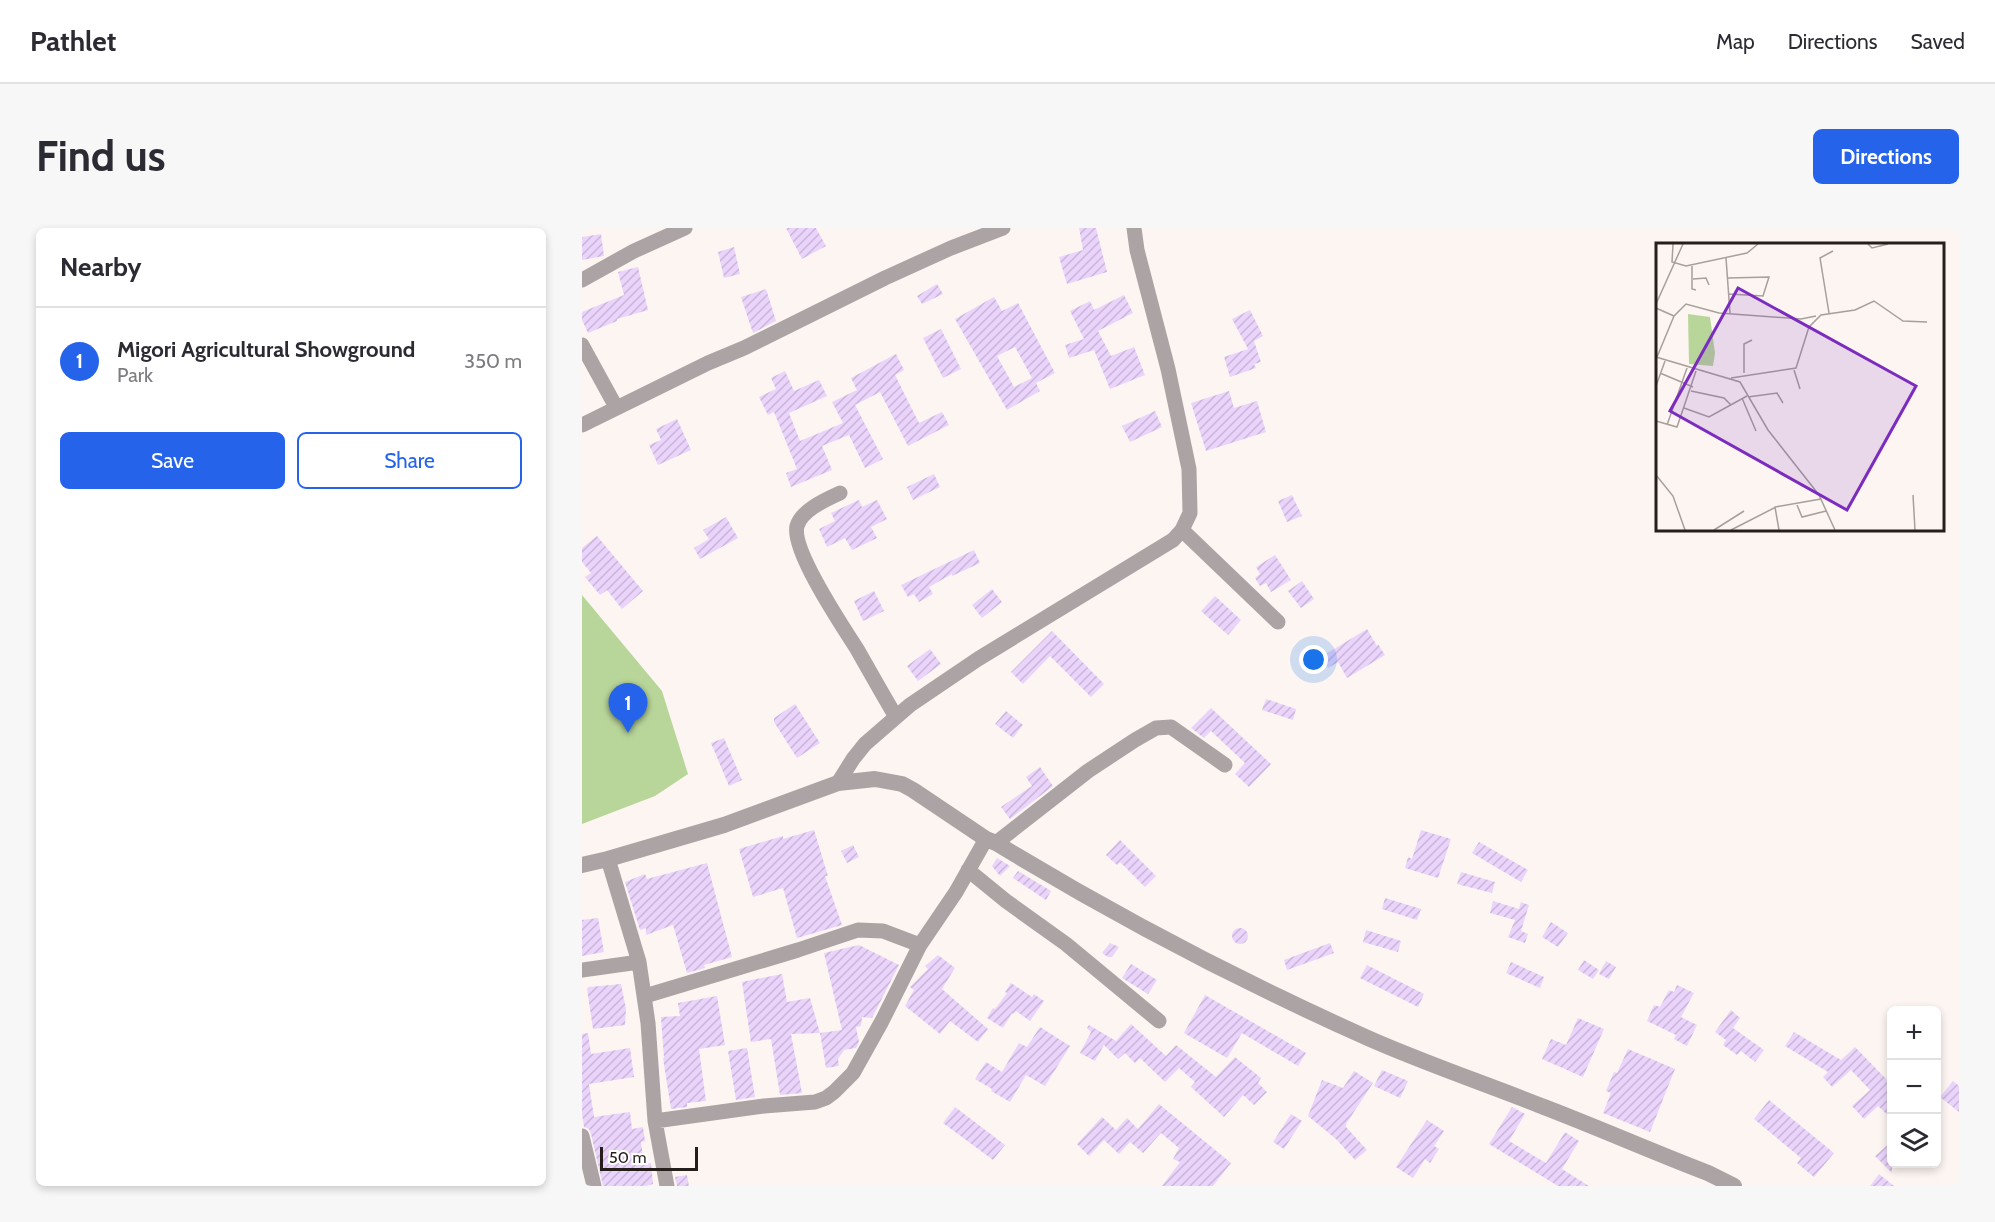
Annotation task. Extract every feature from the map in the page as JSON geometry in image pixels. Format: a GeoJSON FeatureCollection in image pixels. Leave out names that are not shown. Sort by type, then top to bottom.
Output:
{"type":"FeatureCollection","features":[{"type":"Feature","properties":{"kind":"street"},"geometry":{"type":"LineString","coordinates":[[582,280],[634,251],[686,228]]}},
{"type":"Feature","properties":{"kind":"street"},"geometry":{"type":"LineString","coordinates":[[582,424],[744,348],[885,278],[951,248],[1003,228]]}},
{"type":"Feature","properties":{"kind":"street"},"geometry":{"type":"LineString","coordinates":[[838,783],[853,759],[866,744],[910,705],[978,659],[1173,540],[1182,530],[1190,513],[1189,469],[1168,369],[1137,250],[1134,228]]}},
{"type":"Feature","properties":{"kind":"street"},"geometry":{"type":"LineString","coordinates":[[582,345],[616,407]]}},
{"type":"Feature","properties":{"kind":"street"},"geometry":{"type":"LineString","coordinates":[[840,493],[802,516],[796,530],[798,540],[820,589],[896,717]]}},
{"type":"Feature","properties":{"kind":"street"},"geometry":{"type":"LineString","coordinates":[[1182,530],[1278,622]]}},
{"type":"Feature","properties":{"kind":"street"},"geometry":{"type":"LineString","coordinates":[[655,1121],[764,1106],[815,1102],[826,1098],[853,1073],[920,945],[968,870],[991,841],[1088,771],[1156,728],[1171,727],[1226,765]]}},
{"type":"Feature","properties":{"kind":"street"},"geometry":{"type":"LineString","coordinates":[[582,865],[608,860],[724,825],[838,783],[887,780],[902,784],[991,841],[1089,898],[1225,970],[1360,1034],[1457,1076],[1544,1106],[1708,1173],[1734,1186]]}},
{"type":"Feature","properties":{"kind":"street"},"geometry":{"type":"LineString","coordinates":[[608,860],[639,962],[652,1062],[655,1121],[667,1186]]}},
{"type":"Feature","properties":{"kind":"street"},"geometry":{"type":"LineString","coordinates":[[968,870],[1006,901],[1066,944],[1159,1021]]}},
{"type":"Feature","properties":{"kind":"street"},"geometry":{"type":"LineString","coordinates":[[645,996],[858,930],[883,931],[920,945]]}},
{"type":"Feature","properties":{"kind":"street"},"geometry":{"type":"LineString","coordinates":[[582,970],[639,962]]}},
{"type":"Feature","properties":{"kind":"street"},"geometry":{"type":"LineString","coordinates":[[582,1136],[594,1186]]}},
{"type":"Feature","properties":{"kind":"green space"},"geometry":{"type":"Polygon","coordinates":[[[582,595],[662,691],[688,774],[655,796],[582,824],[582,595]]]}},
{"type":"Feature","properties":{"kind":"building"},"geometry":{"type":"Polygon","coordinates":[[[786,228],[816,228],[826,246],[802,259],[786,228]]]}},
{"type":"Feature","properties":{"kind":"building"},"geometry":{"type":"Polygon","coordinates":[[[1079,228],[1096,228],[1107,272],[1067,284],[1059,257],[1083,250],[1079,228]]]}},
{"type":"Feature","properties":{"kind":"building"},"geometry":{"type":"Polygon","coordinates":[[[601,234],[604,256],[582,260],[582,237],[601,234]]]}},
{"type":"Feature","properties":{"kind":"building"},"geometry":{"type":"Polygon","coordinates":[[[734,247],[740,274],[724,278],[718,252],[734,247]]]}},
{"type":"Feature","properties":{"kind":"building"},"geometry":{"type":"Polygon","coordinates":[[[638,267],[648,310],[617,319],[617,321],[588,333],[582,320],[582,312],[624,295],[618,272],[638,267]]]}},
{"type":"Feature","properties":{"kind":"building"},"geometry":{"type":"Polygon","coordinates":[[[937,284],[943,294],[922,304],[917,296],[937,284]]]}},
{"type":"Feature","properties":{"kind":"building"},"geometry":{"type":"Polygon","coordinates":[[[766,289],[776,321],[753,333],[741,297],[766,289]]]}},
{"type":"Feature","properties":{"kind":"building"},"geometry":{"type":"Polygon","coordinates":[[[1124,295],[1133,313],[1098,331],[1111,356],[1134,347],[1145,375],[1110,389],[1094,350],[1069,358],[1065,345],[1084,339],[1070,311],[1090,301],[1094,310],[1124,295]]]}},
{"type":"Feature","properties":{"kind":"building"},"geometry":{"type":"Polygon","coordinates":[[[994,297],[1002,311],[1018,303],[1055,373],[1036,383],[1040,391],[1007,410],[955,319],[994,297]],[[1015,347],[997,356],[1014,387],[1032,378],[1015,347]]]}},
{"type":"Feature","properties":{"kind":"building"},"geometry":{"type":"Polygon","coordinates":[[[1250,310],[1263,336],[1254,341],[1261,362],[1254,364],[1256,368],[1230,377],[1224,357],[1248,349],[1232,319],[1250,310]]]}},
{"type":"Feature","properties":{"kind":"building"},"geometry":{"type":"Polygon","coordinates":[[[941,329],[961,369],[943,378],[923,338],[941,329]]]}},
{"type":"Feature","properties":{"kind":"building"},"geometry":{"type":"Polygon","coordinates":[[[896,354],[904,370],[895,375],[919,423],[942,412],[949,425],[908,446],[880,392],[855,405],[883,459],[865,468],[849,435],[822,446],[832,470],[791,487],[786,473],[797,469],[774,412],[768,415],[759,397],[776,389],[771,378],[785,371],[794,391],[819,380],[827,396],[789,413],[800,441],[843,423],[832,402],[857,390],[851,378],[896,354]]]}},
{"type":"Feature","properties":{"kind":"building"},"geometry":{"type":"Polygon","coordinates":[[[1229,391],[1234,408],[1257,401],[1266,432],[1206,451],[1191,403],[1229,391]]]}},
{"type":"Feature","properties":{"kind":"building"},"geometry":{"type":"Polygon","coordinates":[[[1155,411],[1162,427],[1130,442],[1122,426],[1155,411]]]}},
{"type":"Feature","properties":{"kind":"building"},"geometry":{"type":"Polygon","coordinates":[[[677,419],[691,450],[658,465],[649,445],[661,440],[656,429],[677,419]]]}},
{"type":"Feature","properties":{"kind":"building"},"geometry":{"type":"Polygon","coordinates":[[[934,474],[940,487],[913,500],[907,487],[934,474]]]}},
{"type":"Feature","properties":{"kind":"building"},"geometry":{"type":"Polygon","coordinates":[[[1292,495],[1302,516],[1287,522],[1278,501],[1292,495]]]}},
{"type":"Feature","properties":{"kind":"building"},"geometry":{"type":"Polygon","coordinates":[[[859,500],[862,507],[877,500],[887,519],[871,527],[877,538],[852,550],[845,538],[827,547],[819,529],[835,521],[831,513],[859,500]]]}},
{"type":"Feature","properties":{"kind":"building"},"geometry":{"type":"Polygon","coordinates":[[[726,517],[738,538],[700,559],[694,548],[709,539],[703,530],[726,517]]]}},
{"type":"Feature","properties":{"kind":"building"},"geometry":{"type":"Polygon","coordinates":[[[597,536],[643,591],[622,609],[607,590],[600,595],[585,577],[591,573],[582,562],[582,548],[597,536]]]}},
{"type":"Feature","properties":{"kind":"building"},"geometry":{"type":"Polygon","coordinates":[[[974,550],[980,563],[952,576],[952,574],[929,587],[933,594],[919,602],[914,594],[908,597],[901,585],[974,550]]]}},
{"type":"Feature","properties":{"kind":"building"},"geometry":{"type":"Polygon","coordinates":[[[1275,555],[1291,580],[1271,592],[1266,583],[1260,586],[1255,578],[1260,574],[1256,567],[1275,555]]]}},
{"type":"Feature","properties":{"kind":"building"},"geometry":{"type":"Polygon","coordinates":[[[1302,581],[1314,599],[1301,608],[1288,591],[1302,581]]]}},
{"type":"Feature","properties":{"kind":"building"},"geometry":{"type":"Polygon","coordinates":[[[992,589],[1002,602],[982,618],[972,605],[992,589]]]}},
{"type":"Feature","properties":{"kind":"building"},"geometry":{"type":"Polygon","coordinates":[[[874,591],[884,611],[863,621],[854,601],[874,591]]]}},
{"type":"Feature","properties":{"kind":"building"},"geometry":{"type":"Polygon","coordinates":[[[1215,596],[1241,620],[1228,635],[1201,611],[1215,596]]]}},
{"type":"Feature","properties":{"kind":"building"},"geometry":{"type":"Polygon","coordinates":[[[1367,629],[1385,655],[1347,678],[1338,662],[1328,668],[1321,657],[1367,629]]]}},
{"type":"Feature","properties":{"kind":"building"},"geometry":{"type":"Polygon","coordinates":[[[1052,631],[1104,684],[1091,697],[1050,656],[1023,684],[1011,672],[1052,631]]]}},
{"type":"Feature","properties":{"kind":"building"},"geometry":{"type":"Polygon","coordinates":[[[930,649],[941,664],[918,681],[907,666],[930,649]]]}},
{"type":"Feature","properties":{"kind":"building"},"geometry":{"type":"Polygon","coordinates":[[[1266,699],[1296,709],[1293,720],[1262,710],[1266,699]]]}},
{"type":"Feature","properties":{"kind":"building"},"geometry":{"type":"Polygon","coordinates":[[[795,704],[820,743],[797,758],[774,722],[774,718],[795,704]]]}},
{"type":"Feature","properties":{"kind":"building"},"geometry":{"type":"Polygon","coordinates":[[[1211,708],[1271,764],[1249,787],[1235,774],[1245,763],[1211,731],[1204,738],[1191,728],[1211,708]]]}},
{"type":"Feature","properties":{"kind":"building"},"geometry":{"type":"Polygon","coordinates":[[[1006,711],[1023,725],[1013,738],[995,724],[1006,711]]]}},
{"type":"Feature","properties":{"kind":"building"},"geometry":{"type":"Polygon","coordinates":[[[724,738],[742,780],[729,786],[711,743],[724,738]]]}},
{"type":"Feature","properties":{"kind":"building"},"geometry":{"type":"Polygon","coordinates":[[[1040,767],[1053,786],[1010,819],[1001,807],[1032,786],[1026,777],[1040,767]]]}},
{"type":"Feature","properties":{"kind":"building"},"geometry":{"type":"Polygon","coordinates":[[[814,830],[828,876],[825,876],[842,925],[797,938],[783,888],[753,897],[739,849],[814,830]]]}},
{"type":"Feature","properties":{"kind":"building"},"geometry":{"type":"Polygon","coordinates":[[[1421,830],[1451,839],[1438,878],[1405,868],[1408,857],[1412,859],[1421,830]]]}},
{"type":"Feature","properties":{"kind":"building"},"geometry":{"type":"Polygon","coordinates":[[[1120,840],[1156,876],[1145,887],[1120,862],[1117,865],[1106,855],[1120,840]]]}},
{"type":"Feature","properties":{"kind":"building"},"geometry":{"type":"Polygon","coordinates":[[[1479,842],[1528,870],[1521,882],[1472,853],[1479,842]]]}},
{"type":"Feature","properties":{"kind":"building"},"geometry":{"type":"Polygon","coordinates":[[[853,845],[859,857],[847,863],[841,851],[853,845]]]}},
{"type":"Feature","properties":{"kind":"building"},"geometry":{"type":"Polygon","coordinates":[[[997,858],[1010,866],[1000,876],[992,866],[997,858]]]}},
{"type":"Feature","properties":{"kind":"building"},"geometry":{"type":"Polygon","coordinates":[[[707,863],[732,957],[704,965],[705,968],[687,973],[673,925],[646,935],[646,928],[640,930],[625,882],[645,874],[647,879],[707,863]]]}},
{"type":"Feature","properties":{"kind":"building"},"geometry":{"type":"Polygon","coordinates":[[[1018,871],[1051,891],[1046,900],[1013,878],[1018,871]]]}},
{"type":"Feature","properties":{"kind":"building"},"geometry":{"type":"Polygon","coordinates":[[[1461,872],[1495,882],[1492,893],[1457,884],[1461,872]]]}},
{"type":"Feature","properties":{"kind":"building"},"geometry":{"type":"Polygon","coordinates":[[[1385,898],[1421,909],[1417,920],[1382,909],[1385,898]]]}},
{"type":"Feature","properties":{"kind":"building"},"geometry":{"type":"Polygon","coordinates":[[[1493,901],[1519,909],[1521,902],[1529,905],[1521,931],[1528,934],[1525,943],[1508,937],[1515,920],[1490,913],[1493,901]]]}},
{"type":"Feature","properties":{"kind":"building"},"geometry":{"type":"Polygon","coordinates":[[[598,918],[604,952],[582,956],[582,920],[598,918]]]}},
{"type":"Feature","properties":{"kind":"building"},"geometry":{"type":"Polygon","coordinates":[[[1551,922],[1568,933],[1558,947],[1542,937],[1551,922]]]}},
{"type":"Feature","properties":{"kind":"building"},"geometry":{"type":"Polygon","coordinates":[[[1240,928],[1246,930],[1248,936],[1246,942],[1240,944],[1234,942],[1232,936],[1234,930],[1240,928]]]}},
{"type":"Feature","properties":{"kind":"building"},"geometry":{"type":"Polygon","coordinates":[[[1366,930],[1401,941],[1398,952],[1363,942],[1366,930]]]}},
{"type":"Feature","properties":{"kind":"building"},"geometry":{"type":"Polygon","coordinates":[[[1110,943],[1119,947],[1112,957],[1108,957],[1102,953],[1110,943]]]}},
{"type":"Feature","properties":{"kind":"building"},"geometry":{"type":"Polygon","coordinates":[[[1330,943],[1334,953],[1287,970],[1284,960],[1330,943]]]}},
{"type":"Feature","properties":{"kind":"building"},"geometry":{"type":"Polygon","coordinates":[[[859,945],[899,965],[872,1018],[862,1017],[861,1026],[856,1027],[859,1042],[856,1048],[844,1050],[838,1059],[839,1066],[826,1068],[820,1033],[842,1030],[824,953],[859,945]]]}},
{"type":"Feature","properties":{"kind":"building"},"geometry":{"type":"Polygon","coordinates":[[[938,955],[955,968],[942,989],[988,1029],[978,1042],[950,1021],[940,1034],[905,1006],[914,990],[910,987],[928,969],[925,966],[938,955]]]}},
{"type":"Feature","properties":{"kind":"building"},"geometry":{"type":"Polygon","coordinates":[[[1584,960],[1599,970],[1593,979],[1578,970],[1584,960]]]}},
{"type":"Feature","properties":{"kind":"building"},"geometry":{"type":"Polygon","coordinates":[[[1606,961],[1616,967],[1609,979],[1599,974],[1606,961]]]}},
{"type":"Feature","properties":{"kind":"building"},"geometry":{"type":"Polygon","coordinates":[[[1511,962],[1544,977],[1540,988],[1506,973],[1511,962]]]}},
{"type":"Feature","properties":{"kind":"building"},"geometry":{"type":"Polygon","coordinates":[[[1131,964],[1157,980],[1148,994],[1122,978],[1131,964]]]}},
{"type":"Feature","properties":{"kind":"building"},"geometry":{"type":"Polygon","coordinates":[[[1367,965],[1424,994],[1418,1007],[1360,978],[1367,965]]]}},
{"type":"Feature","properties":{"kind":"building"},"geometry":{"type":"Polygon","coordinates":[[[782,974],[787,1002],[810,998],[820,1033],[791,1034],[802,1093],[780,1095],[771,1039],[751,1042],[742,982],[782,974]]]}},
{"type":"Feature","properties":{"kind":"building"},"geometry":{"type":"Polygon","coordinates":[[[1011,983],[1032,997],[1034,994],[1044,1001],[1030,1021],[1016,1011],[1012,1013],[1003,1028],[987,1018],[1007,993],[1005,992],[1011,983]]]}},
{"type":"Feature","properties":{"kind":"building"},"geometry":{"type":"Polygon","coordinates":[[[621,984],[626,1009],[625,1025],[593,1029],[587,989],[621,984]]]}},
{"type":"Feature","properties":{"kind":"building"},"geometry":{"type":"Polygon","coordinates":[[[1677,985],[1694,993],[1681,1017],[1697,1025],[1687,1046],[1674,1039],[1676,1035],[1647,1021],[1654,1005],[1660,1007],[1669,990],[1674,992],[1677,985]]]}},
{"type":"Feature","properties":{"kind":"building"},"geometry":{"type":"Polygon","coordinates":[[[1205,995],[1306,1053],[1298,1066],[1242,1033],[1227,1058],[1184,1033],[1205,995]]]}},
{"type":"Feature","properties":{"kind":"building"},"geometry":{"type":"Polygon","coordinates":[[[717,996],[725,1045],[699,1049],[706,1101],[687,1103],[687,1107],[671,1109],[663,1058],[661,1017],[680,1016],[678,1003],[717,996]]]}},
{"type":"Feature","properties":{"kind":"building"},"geometry":{"type":"Polygon","coordinates":[[[1731,1010],[1740,1018],[1733,1028],[1764,1050],[1755,1062],[1741,1051],[1737,1055],[1723,1045],[1726,1040],[1715,1032],[1731,1010]]]}},
{"type":"Feature","properties":{"kind":"building"},"geometry":{"type":"Polygon","coordinates":[[[1578,1018],[1604,1029],[1583,1077],[1542,1059],[1551,1039],[1566,1045],[1578,1018]]]}},
{"type":"Feature","properties":{"kind":"building"},"geometry":{"type":"Polygon","coordinates":[[[1131,1024],[1166,1056],[1176,1045],[1216,1077],[1235,1057],[1261,1078],[1258,1083],[1267,1092],[1254,1105],[1243,1095],[1224,1117],[1191,1087],[1195,1082],[1179,1068],[1165,1082],[1140,1058],[1135,1063],[1125,1053],[1118,1059],[1104,1045],[1095,1061],[1080,1053],[1091,1032],[1087,1028],[1089,1025],[1116,1041],[1131,1024]]]}},
{"type":"Feature","properties":{"kind":"building"},"geometry":{"type":"Polygon","coordinates":[[[1040,1027],[1070,1046],[1045,1086],[1026,1075],[1010,1102],[975,1079],[986,1062],[1002,1072],[1019,1043],[1027,1047],[1040,1027]]]}},
{"type":"Feature","properties":{"kind":"building"},"geometry":{"type":"Polygon","coordinates":[[[1794,1032],[1841,1060],[1855,1047],[1887,1080],[1887,1114],[1878,1106],[1864,1119],[1852,1106],[1870,1090],[1851,1070],[1832,1087],[1823,1077],[1828,1072],[1785,1046],[1794,1032]]]}},
{"type":"Feature","properties":{"kind":"building"},"geometry":{"type":"Polygon","coordinates":[[[588,1033],[591,1054],[630,1048],[634,1077],[589,1084],[594,1117],[630,1112],[632,1129],[643,1127],[645,1141],[641,1142],[644,1164],[651,1163],[653,1184],[603,1186],[591,1134],[589,1129],[584,1127],[582,1114],[582,1034],[588,1033]]]}},
{"type":"Feature","properties":{"kind":"building"},"geometry":{"type":"Polygon","coordinates":[[[747,1048],[755,1097],[736,1100],[728,1051],[747,1048]]]}},
{"type":"Feature","properties":{"kind":"building"},"geometry":{"type":"Polygon","coordinates":[[[1628,1049],[1675,1069],[1650,1132],[1603,1113],[1611,1093],[1606,1091],[1628,1049]]]}},
{"type":"Feature","properties":{"kind":"building"},"geometry":{"type":"Polygon","coordinates":[[[1382,1070],[1408,1081],[1400,1098],[1374,1086],[1382,1070]]]}},
{"type":"Feature","properties":{"kind":"building"},"geometry":{"type":"Polygon","coordinates":[[[1354,1071],[1373,1083],[1346,1124],[1346,1127],[1367,1150],[1355,1160],[1336,1139],[1308,1116],[1322,1080],[1343,1088],[1354,1071]]]}},
{"type":"Feature","properties":{"kind":"building"},"geometry":{"type":"Polygon","coordinates":[[[1953,1081],[1959,1086],[1959,1112],[1941,1098],[1953,1081]]]}},
{"type":"Feature","properties":{"kind":"building"},"geometry":{"type":"Polygon","coordinates":[[[1769,1100],[1834,1153],[1814,1177],[1797,1163],[1801,1158],[1754,1119],[1769,1100]]]}},
{"type":"Feature","properties":{"kind":"building"},"geometry":{"type":"Polygon","coordinates":[[[1159,1104],[1231,1163],[1213,1186],[1162,1186],[1180,1162],[1173,1159],[1179,1148],[1161,1133],[1143,1153],[1130,1142],[1119,1154],[1104,1140],[1089,1156],[1077,1144],[1102,1117],[1116,1130],[1127,1118],[1138,1129],[1159,1104]]]}},
{"type":"Feature","properties":{"kind":"building"},"geometry":{"type":"Polygon","coordinates":[[[955,1107],[1005,1145],[993,1160],[943,1123],[955,1107]]]}},
{"type":"Feature","properties":{"kind":"building"},"geometry":{"type":"Polygon","coordinates":[[[1512,1107],[1525,1114],[1509,1141],[1546,1163],[1565,1132],[1579,1141],[1562,1169],[1589,1186],[1558,1186],[1489,1144],[1512,1107]]]}},
{"type":"Feature","properties":{"kind":"building"},"geometry":{"type":"Polygon","coordinates":[[[1291,1114],[1302,1121],[1284,1149],[1273,1142],[1291,1114]]]}},
{"type":"Feature","properties":{"kind":"building"},"geometry":{"type":"Polygon","coordinates":[[[1427,1120],[1444,1131],[1434,1146],[1439,1149],[1430,1163],[1425,1159],[1413,1178],[1396,1167],[1427,1120]]]}},
{"type":"Feature","properties":{"kind":"building"},"geometry":{"type":"Polygon","coordinates":[[[1887,1145],[1887,1168],[1875,1156],[1887,1145]]]}},
{"type":"Feature","properties":{"kind":"building"},"geometry":{"type":"Polygon","coordinates":[[[1879,1174],[1894,1186],[1870,1186],[1879,1174]]]}},
{"type":"Feature","properties":{"kind":"building"},"geometry":{"type":"Polygon","coordinates":[[[687,1175],[689,1186],[677,1186],[675,1177],[687,1175]]]}},
{"type":"Feature","properties":{"kind":"place","name":"Migori Agricultural Showground"},"geometry":{"type":"Point","coordinates":[628,733]}}]}
